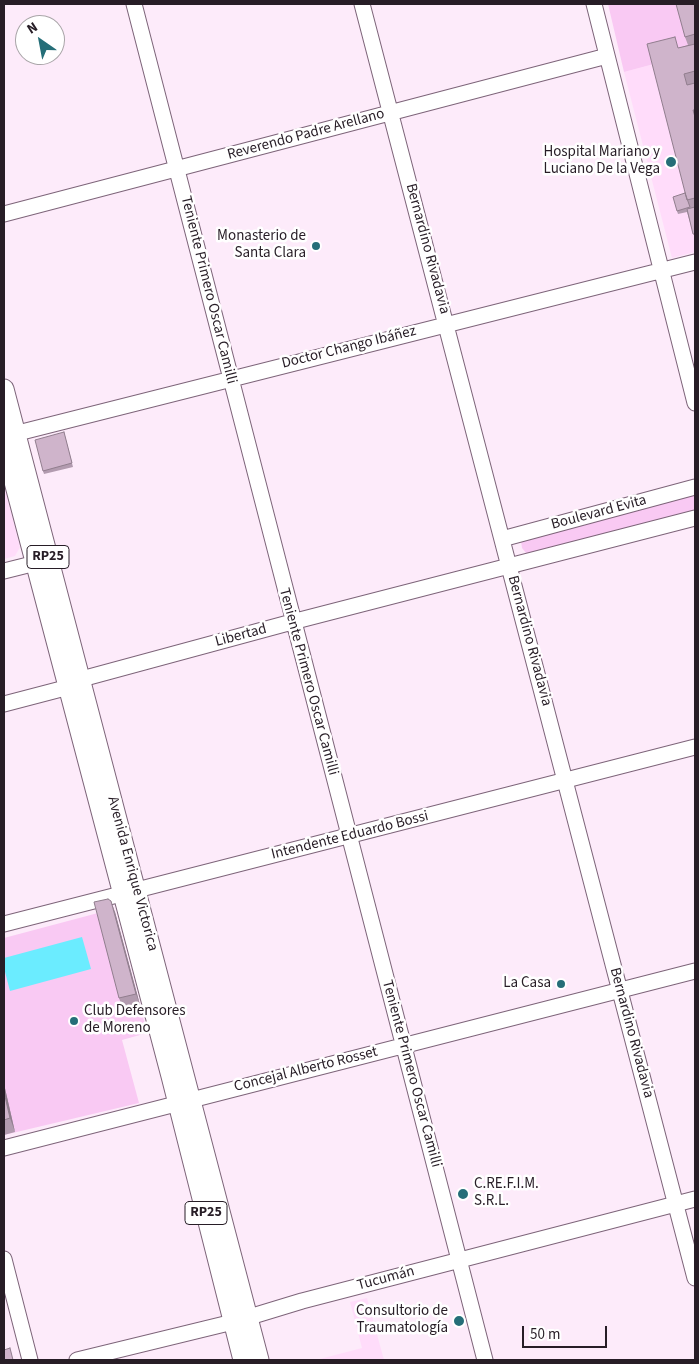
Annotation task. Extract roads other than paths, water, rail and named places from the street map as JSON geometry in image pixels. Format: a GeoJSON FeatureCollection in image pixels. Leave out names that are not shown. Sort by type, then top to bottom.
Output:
{"type":"FeatureCollection","features":[{"type":"Feature","properties":{"kind":"main road","name":"Avenida Enrique Victorica"},"geometry":{"type":"LineString","coordinates":[[4,389],[8,438],[36,563],[75,684]]}},
{"type":"Feature","properties":{"kind":"main road","name":"Avenida Enrique Victorica"},"geometry":{"type":"LineString","coordinates":[[8,438],[185,1101],[240,1319],[243,1360]]}},
{"type":"Feature","properties":{"kind":"main road","name":"Avenida Enrique Victorica"},"geometry":{"type":"LineString","coordinates":[[240,1319],[259,1360]]}},
{"type":"Feature","properties":{"kind":"street","name":"Teniente Primero Oscar Camilli"},"geometry":{"type":"LineString","coordinates":[[134,4],[292,622],[485,1360]]}},
{"type":"Feature","properties":{"kind":"street","name":"Bernardino Rivadavia"},"geometry":{"type":"LineString","coordinates":[[362,4],[695,1278]]}},
{"type":"Feature","properties":{"kind":"street"},"geometry":{"type":"LineString","coordinates":[[594,4],[695,403]]}},
{"type":"Feature","properties":{"kind":"street","name":"Reverendo Padre Arellano"},"geometry":{"type":"LineString","coordinates":[[4,214],[607,56]]}},
{"type":"Feature","properties":{"kind":"street","name":"Doctor Chango Ibáñez"},"geometry":{"type":"LineString","coordinates":[[8,438],[230,378],[695,262]]}},
{"type":"Feature","properties":{"kind":"street","name":"Boulevard Evita"},"geometry":{"type":"LineString","coordinates":[[502,539],[695,487]]}},
{"type":"Feature","properties":{"kind":"street","name":"Boulevard Evita"},"geometry":{"type":"LineString","coordinates":[[509,566],[695,518]]}},
{"type":"Feature","properties":{"kind":"street"},"geometry":{"type":"LineString","coordinates":[[4,571],[36,563]]}},
{"type":"Feature","properties":{"kind":"street","name":"Libertad"},"geometry":{"type":"LineString","coordinates":[[4,704],[292,622],[509,566]]}},
{"type":"Feature","properties":{"kind":"street","name":"Intendente Eduardo Bossi"},"geometry":{"type":"LineString","coordinates":[[4,924],[695,747]]}},
{"type":"Feature","properties":{"kind":"street","name":"Concejal Alberto Rosset"},"geometry":{"type":"LineString","coordinates":[[4,1148],[695,971]]}},
{"type":"Feature","properties":{"kind":"street","name":"Tucumán"},"geometry":{"type":"LineString","coordinates":[[77,1360],[695,1199]]}},
{"type":"Feature","properties":{"kind":"street"},"geometry":{"type":"LineString","coordinates":[[4,1259],[30,1360]]}},
{"type":"Feature","properties":{"kind":"water"},"geometry":{"type":"Polygon","coordinates":[[[82,937],[91,969],[10,991],[4,968],[4,958],[82,937]]]}},
{"type":"Feature","properties":{"kind":"place","name":"Hospital Mariano y Luciano De la Vega"},"geometry":{"type":"Point","coordinates":[671,162]}},
{"type":"Feature","properties":{"kind":"place","name":"Monasterio de Santa Clara"},"geometry":{"type":"Point","coordinates":[316,246]}},
{"type":"Feature","properties":{"kind":"place","name":"La Casa"},"geometry":{"type":"Point","coordinates":[561,984]}},
{"type":"Feature","properties":{"kind":"place","name":"Club Defensores de Moreno"},"geometry":{"type":"Point","coordinates":[74,1021]}},
{"type":"Feature","properties":{"kind":"place","name":"C.RE.F.I.M. S.R.L."},"geometry":{"type":"Point","coordinates":[463,1194]}},
{"type":"Feature","properties":{"kind":"place","name":"Consultorio de Traumatología"},"geometry":{"type":"Point","coordinates":[459,1321]}}]}
